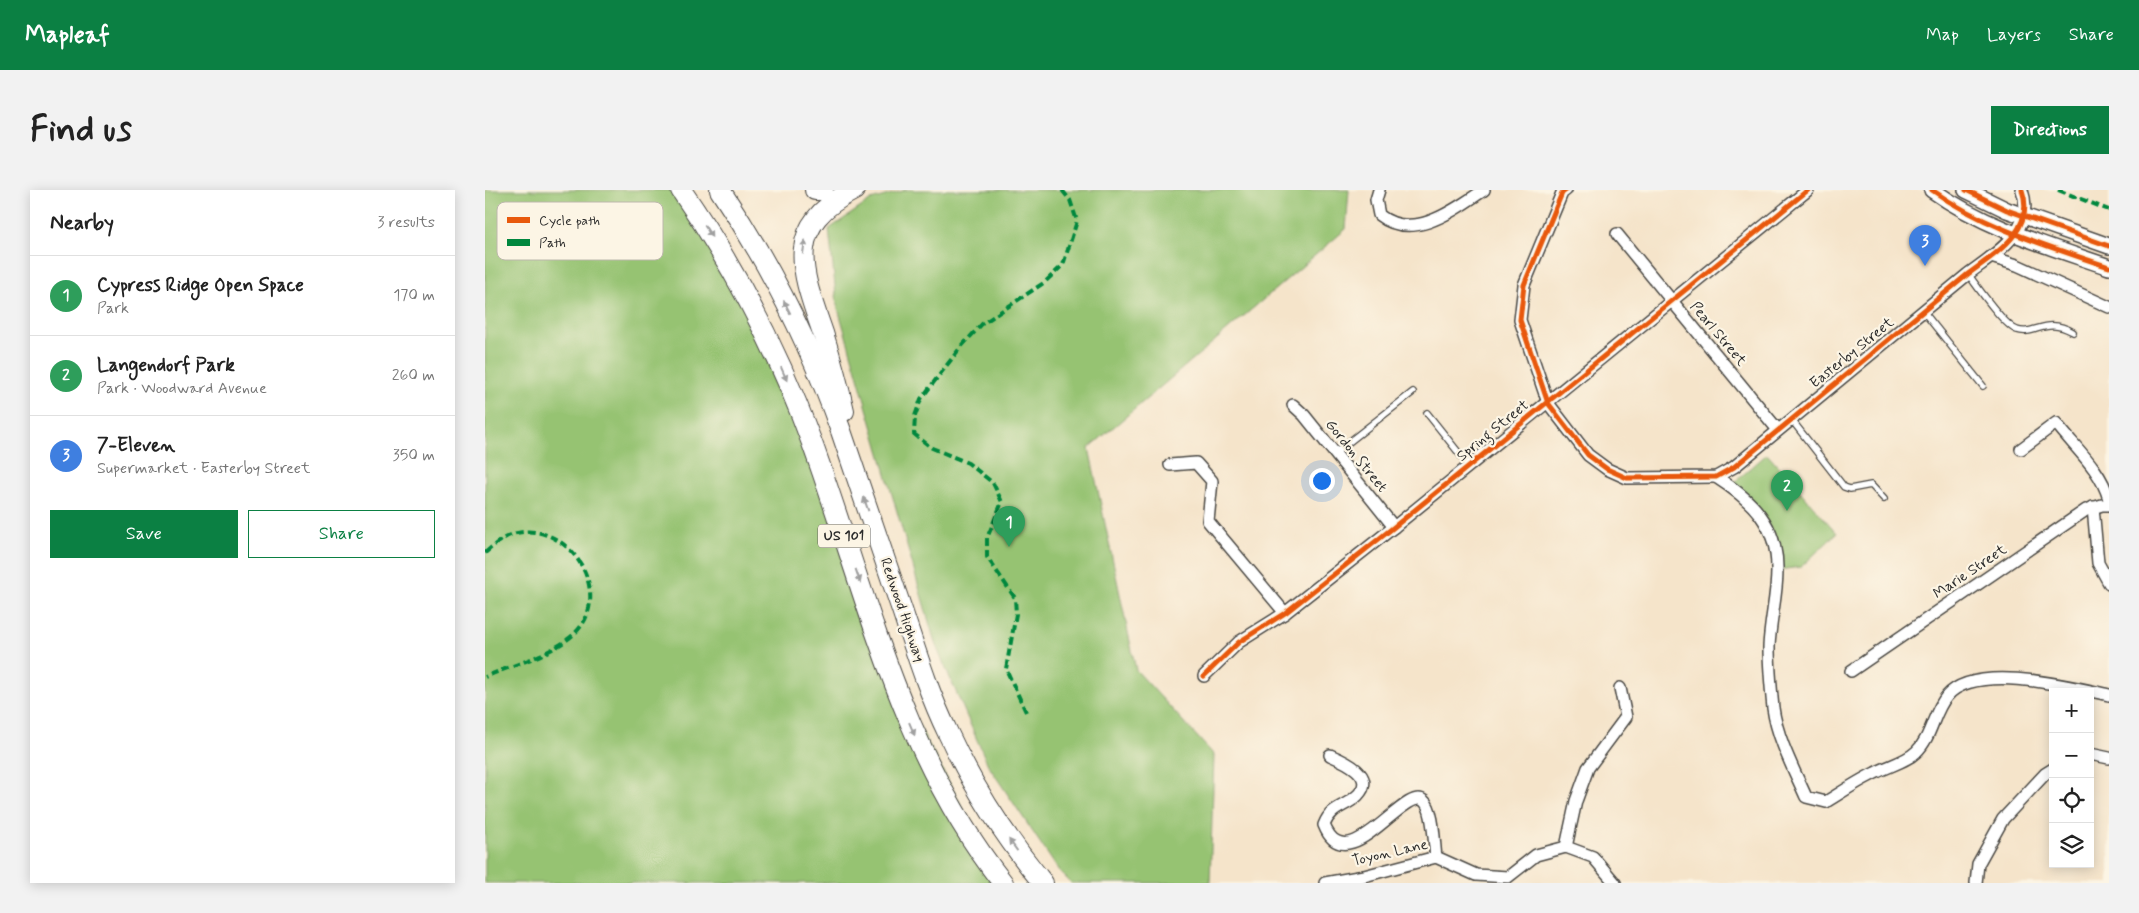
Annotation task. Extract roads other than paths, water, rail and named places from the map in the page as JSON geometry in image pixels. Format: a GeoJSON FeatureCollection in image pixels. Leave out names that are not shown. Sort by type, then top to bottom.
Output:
{"type":"FeatureCollection","features":[{"type":"Feature","properties":{"kind":"highway","name":"Redwood Highway"},"geometry":{"type":"LineString","coordinates":[[681,190],[735,276],[790,386],[830,494],[895,687],[918,744],[955,815],[1003,883]]}},
{"type":"Feature","properties":{"kind":"highway","name":"Redwood Highway"},"geometry":{"type":"LineString","coordinates":[[720,190],[763,262],[796,325],[832,406],[927,683],[947,732],[989,810],[1043,883]]}},
{"type":"Feature","properties":{"kind":"highway"},"geometry":{"type":"LineString","coordinates":[[815,190],[823,190]]}},
{"type":"Feature","properties":{"kind":"highway"},"geometry":{"type":"LineString","coordinates":[[854,190],[833,203],[815,220],[805,240],[803,259],[807,285],[839,389],[858,481]]}},
{"type":"Feature","properties":{"kind":"main road"},"geometry":{"type":"LineString","coordinates":[[1932,190],[1963,210],[2019,226],[2109,246]]}},
{"type":"Feature","properties":{"kind":"main road"},"geometry":{"type":"LineString","coordinates":[[1966,190],[2019,226],[2109,267]]}},
{"type":"Feature","properties":{"kind":"street"},"geometry":{"type":"LineString","coordinates":[[1379,190],[1376,200],[1379,216],[1389,224],[1406,227],[1432,221],[1484,190]]}},
{"type":"Feature","properties":{"kind":"street","name":"Spring Street"},"geometry":{"type":"LineString","coordinates":[[1204,676],[1239,642],[1285,613],[1394,527],[1808,190]]}},
{"type":"Feature","properties":{"kind":"street"},"geometry":{"type":"LineString","coordinates":[[2019,226],[2026,211],[2026,202],[2022,190]]}},
{"type":"Feature","properties":{"kind":"street","name":"Easterby Street"},"geometry":{"type":"LineString","coordinates":[[1563,191],[1524,285],[1521,320],[1548,403],[1587,456],[1607,469],[1627,478],[1716,477],[1734,467],[1991,257],[2004,246],[2019,226]]}},
{"type":"Feature","properties":{"kind":"street","name":"Pearl Street"},"geometry":{"type":"LineString","coordinates":[[1617,234],[1778,430]]}},
{"type":"Feature","properties":{"kind":"street"},"geometry":{"type":"LineString","coordinates":[[1991,257],[2017,265],[2109,307]]}},
{"type":"Feature","properties":{"kind":"street","name":"Gordon Street"},"geometry":{"type":"LineString","coordinates":[[1293,405],[1304,414],[1394,527]]}},
{"type":"Feature","properties":{"kind":"street"},"geometry":{"type":"LineString","coordinates":[[2021,449],[2056,423],[2091,463],[2104,483],[2109,499]]}},
{"type":"Feature","properties":{"kind":"street"},"geometry":{"type":"LineString","coordinates":[[1170,466],[1196,464],[1212,481],[1208,521],[1285,613]]}},
{"type":"Feature","properties":{"kind":"street"},"geometry":{"type":"LineString","coordinates":[[1716,477],[1750,502],[1764,520],[1774,541],[1777,570],[1769,647],[1773,710],[1787,756],[1806,797],[1826,802],[1875,773],[1916,753],[1928,735],[1947,695],[1963,684],[1994,679],[2022,678],[2109,695]]}},
{"type":"Feature","properties":{"kind":"street","name":"Marie Street"},"geometry":{"type":"LineString","coordinates":[[1851,671],[2093,507],[2109,505]]}},
{"type":"Feature","properties":{"kind":"street"},"geometry":{"type":"LineString","coordinates":[[2093,507],[2098,563],[2109,583]]}},
{"type":"Feature","properties":{"kind":"street"},"geometry":{"type":"LineString","coordinates":[[1615,883],[1593,857],[1566,847],[1576,801],[1588,768],[1626,717],[1620,688]]}},
{"type":"Feature","properties":{"kind":"street"},"geometry":{"type":"LineString","coordinates":[[1330,755],[1355,767],[1363,780],[1357,795],[1328,815],[1324,825],[1329,836],[1337,842],[1353,842],[1383,824],[1406,802],[1413,798],[1420,798],[1425,801],[1431,814],[1436,857]]}},
{"type":"Feature","properties":{"kind":"street"},"geometry":{"type":"LineString","coordinates":[[2094,755],[2109,758]]}},
{"type":"Feature","properties":{"kind":"street"},"geometry":{"type":"LineString","coordinates":[[1976,883],[1978,864],[2003,818],[2049,771]]}},
{"type":"Feature","properties":{"kind":"street","name":"Toyon Lane"},"geometry":{"type":"LineString","coordinates":[[1325,883],[1364,876],[1436,857],[1476,875],[1508,877],[1536,855],[1566,847]]}},
{"type":"Feature","properties":{"kind":"lane"},"geometry":{"type":"LineString","coordinates":[[1968,274],[2006,322],[2016,330],[2062,325],[2073,332]]}},
{"type":"Feature","properties":{"kind":"lane"},"geometry":{"type":"LineString","coordinates":[[1923,311],[1983,386]]}},
{"type":"Feature","properties":{"kind":"lane"},"geometry":{"type":"LineString","coordinates":[[1335,453],[1413,392]]}},
{"type":"Feature","properties":{"kind":"lane"},"geometry":{"type":"LineString","coordinates":[[1427,413],[1469,467]]}},
{"type":"Feature","properties":{"kind":"lane"},"geometry":{"type":"LineString","coordinates":[[1791,419],[1844,487],[1850,489],[1871,485],[1884,499]]}},
{"type":"Feature","properties":{"kind":"place","name":"7-Eleven"},"geometry":{"type":"Point","coordinates":[1925,266]}},
{"type":"Feature","properties":{"kind":"place","name":"Langendorf Park"},"geometry":{"type":"Point","coordinates":[1787,511]}},
{"type":"Feature","properties":{"kind":"place","name":"Cypress Ridge Open Space"},"geometry":{"type":"Point","coordinates":[1009,547]}}]}
